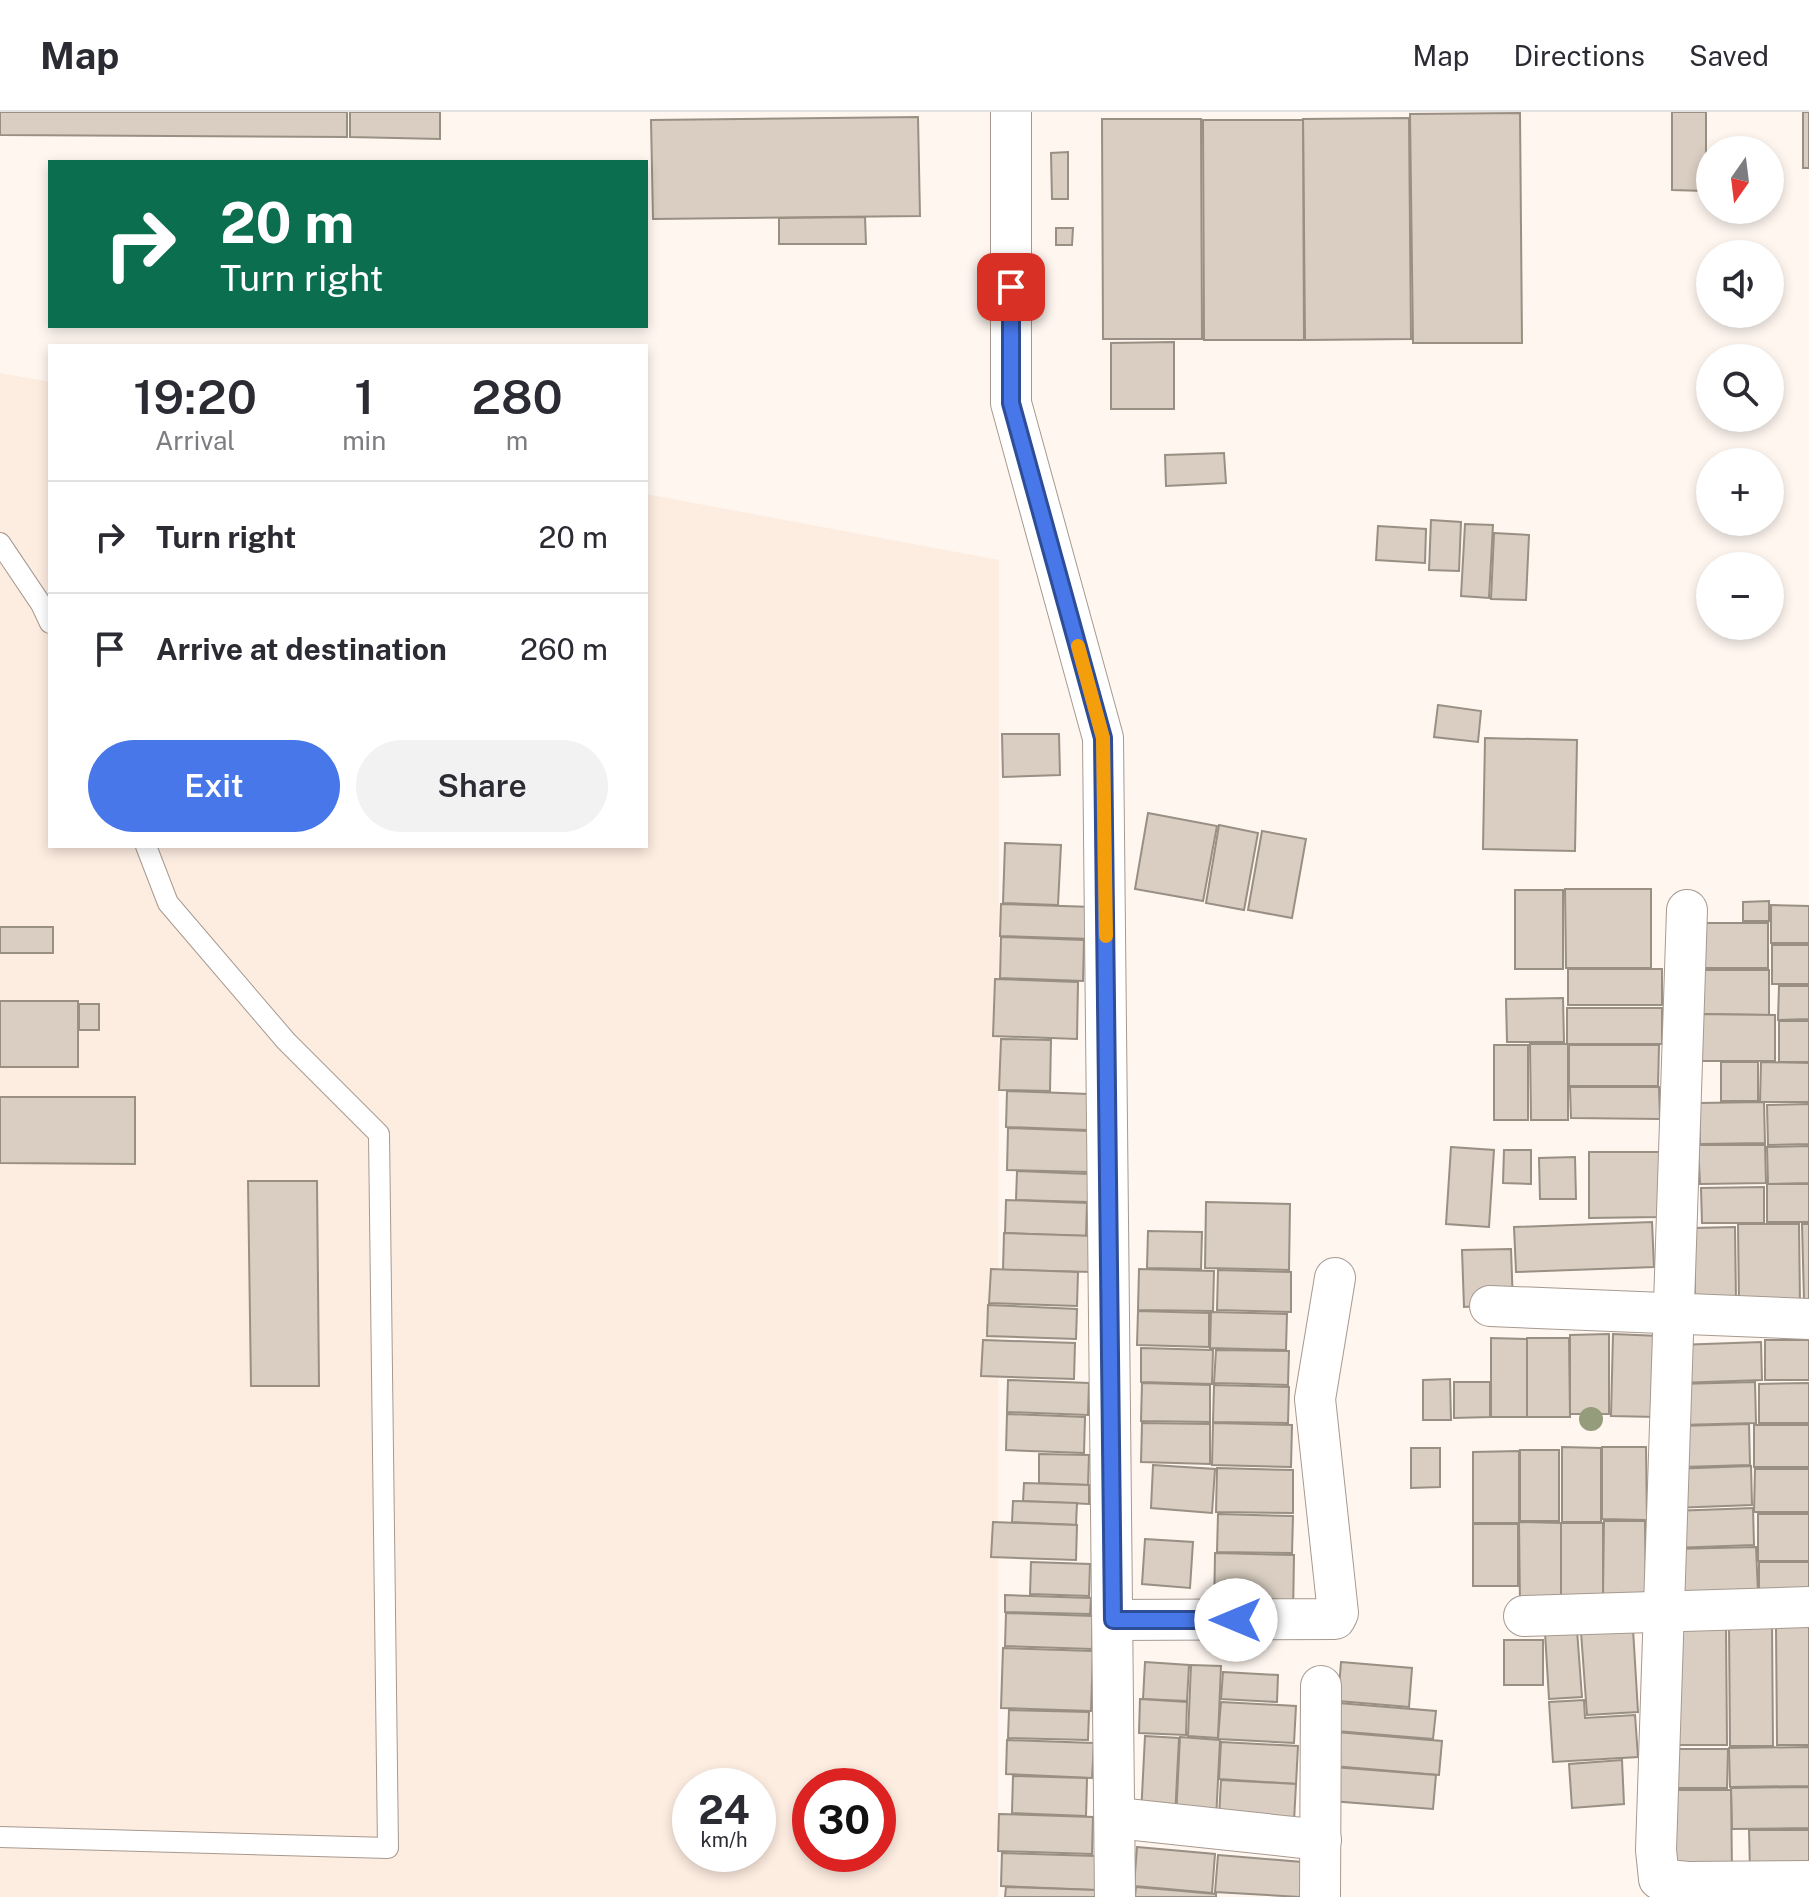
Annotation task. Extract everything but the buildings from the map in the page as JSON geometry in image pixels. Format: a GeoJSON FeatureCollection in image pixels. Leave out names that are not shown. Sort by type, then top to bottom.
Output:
{"type":"FeatureCollection","features":[{"type":"Feature","properties":{"kind":"street"},"geometry":{"type":"LineString","coordinates":[[1011,112],[1011,403],[1103,738],[1117,1818],[1115,1897]]}},
{"type":"Feature","properties":{"kind":"street"},"geometry":{"type":"LineString","coordinates":[[1687,910],[1662,1612],[1656,1850],[1659,1879],[1687,1882],[1809,1881]]}},
{"type":"Feature","properties":{"kind":"street"},"geometry":{"type":"LineString","coordinates":[[1113,1620],[1335,1619],[1338,1613],[1315,1399],[1335,1278]]}},
{"type":"Feature","properties":{"kind":"street"},"geometry":{"type":"LineString","coordinates":[[1490,1306],[1809,1319]]}},
{"type":"Feature","properties":{"kind":"street"},"geometry":{"type":"LineString","coordinates":[[1524,1616],[1809,1607]]}},
{"type":"Feature","properties":{"kind":"street"},"geometry":{"type":"LineString","coordinates":[[1320,1897],[1321,1686]]}},
{"type":"Feature","properties":{"kind":"street"},"geometry":{"type":"LineString","coordinates":[[1117,1818],[1321,1840]]}},
{"type":"Feature","properties":{"kind":"lane"},"geometry":{"type":"LineString","coordinates":[[0,543],[48,619]]}},
{"type":"Feature","properties":{"kind":"lane"},"geometry":{"type":"LineString","coordinates":[[0,1837],[388,1848],[379,1134],[286,1041],[168,903],[147,848]]}},
{"type":"Feature","properties":{"kind":"shaded area"},"geometry":{"type":"Polygon","coordinates":[[[0,373],[48,382],[48,848],[648,848],[648,494],[999,560],[998,1897],[0,1897],[0,373]]]}},
{"type":"Feature","properties":{"kind":"slow traffic"},"geometry":{"type":"LineString","coordinates":[[1078,646],[1103,738],[1106,936]]}},
{"type":"Feature","properties":{"kind":"route"},"geometry":{"type":"LineString","coordinates":[[1011,287],[1011,403],[1103,738],[1113,1620],[1236,1620]]}}]}
